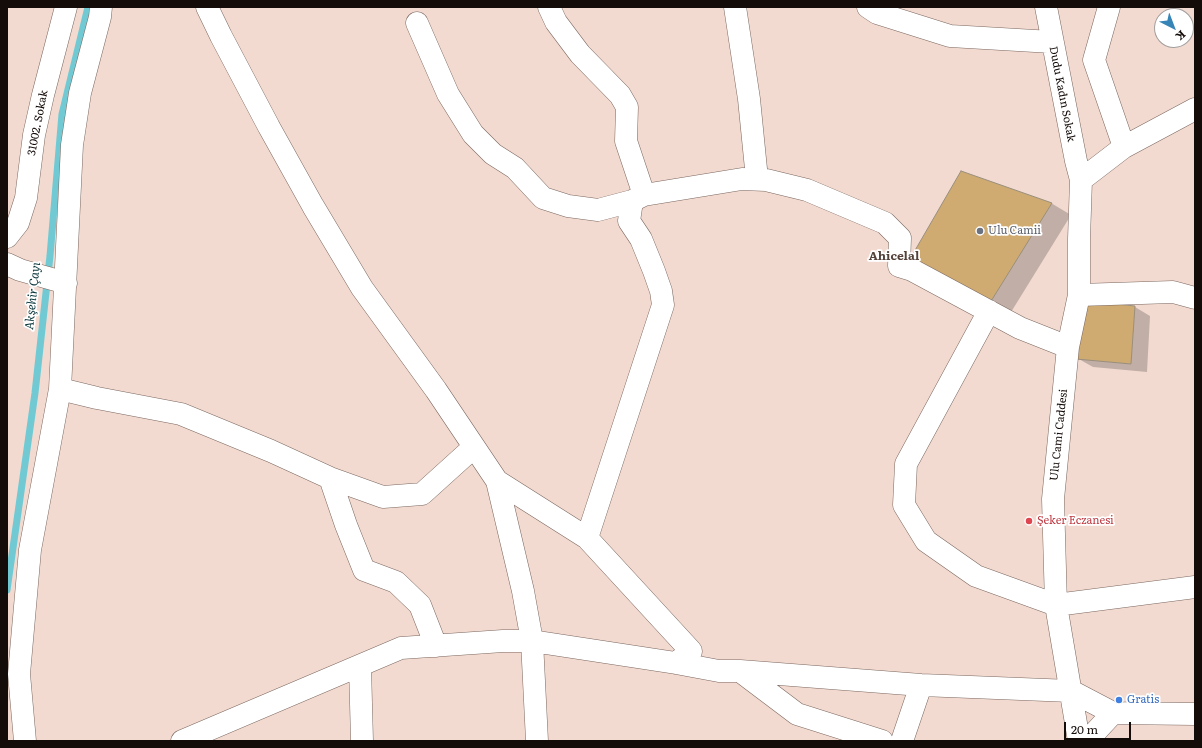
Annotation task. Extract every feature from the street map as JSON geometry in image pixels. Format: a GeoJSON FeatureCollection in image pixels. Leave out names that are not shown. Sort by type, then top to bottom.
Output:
{"type":"FeatureCollection","features":[{"type":"Feature","properties":{"kind":"street","name":"31002. Sokak"},"geometry":{"type":"LineString","coordinates":[[7,237],[18,222],[26,198],[34,135],[66,7]]}},
{"type":"Feature","properties":{"kind":"street"},"geometry":{"type":"LineString","coordinates":[[25,741],[19,674],[30,550],[60,389],[72,145],[80,93],[100,17],[101,7]]}},
{"type":"Feature","properties":{"kind":"street"},"geometry":{"type":"LineString","coordinates":[[207,7],[220,36],[317,213],[362,288],[436,390],[497,481],[523,590],[532,642],[537,741]]}},
{"type":"Feature","properties":{"kind":"street"},"geometry":{"type":"LineString","coordinates":[[549,7],[556,22],[580,54],[620,95],[627,107],[626,141],[638,198],[629,221],[641,239],[662,291],[663,305],[587,538]]}},
{"type":"Feature","properties":{"kind":"street"},"geometry":{"type":"LineString","coordinates":[[735,7],[757,179]]}},
{"type":"Feature","properties":{"kind":"street"},"geometry":{"type":"LineString","coordinates":[[868,7],[877,13],[950,36],[1052,42]]}},
{"type":"Feature","properties":{"kind":"street","name":"Dudu Kadın Sokak"},"geometry":{"type":"LineString","coordinates":[[1046,7],[1081,180]]}},
{"type":"Feature","properties":{"kind":"street"},"geometry":{"type":"LineString","coordinates":[[1109,7],[1094,60],[1124,147]]}},
{"type":"Feature","properties":{"kind":"street"},"geometry":{"type":"LineString","coordinates":[[417,23],[448,94],[473,134],[494,154],[514,168],[543,198],[568,206],[598,210],[638,198],[742,179],[766,180],[806,190],[885,223],[900,238],[900,266],[912,270],[1020,328],[1068,347]]}},
{"type":"Feature","properties":{"kind":"street"},"geometry":{"type":"LineString","coordinates":[[1081,180],[1124,147],[1195,109]]}},
{"type":"Feature","properties":{"kind":"street","name":"Ulu Cami Caddesi"},"geometry":{"type":"LineString","coordinates":[[1079,741],[1056,605],[1052,499],[1068,347],[1079,295],[1081,180]]}},
{"type":"Feature","properties":{"kind":"street"},"geometry":{"type":"LineString","coordinates":[[14,267],[66,283]]}},
{"type":"Feature","properties":{"kind":"street"},"geometry":{"type":"LineString","coordinates":[[1079,295],[1173,292],[1195,298]]}},
{"type":"Feature","properties":{"kind":"street"},"geometry":{"type":"LineString","coordinates":[[989,311],[906,464],[904,505],[926,541],[976,576],[1056,605],[1195,587]]}},
{"type":"Feature","properties":{"kind":"street"},"geometry":{"type":"LineString","coordinates":[[60,389],[181,414],[271,451],[330,478],[383,497],[422,494],[474,447]]}},
{"type":"Feature","properties":{"kind":"street"},"geometry":{"type":"LineString","coordinates":[[330,478],[364,570],[396,582],[420,605],[436,646]]}},
{"type":"Feature","properties":{"kind":"street"},"geometry":{"type":"LineString","coordinates":[[497,481],[587,538],[691,651],[676,663]]}},
{"type":"Feature","properties":{"kind":"street"},"geometry":{"type":"LineString","coordinates":[[182,741],[401,648],[503,641],[532,642],[719,670],[740,670],[921,685],[1071,691],[1112,713],[1195,714]]}},
{"type":"Feature","properties":{"kind":"street"},"geometry":{"type":"LineString","coordinates":[[360,666],[362,741]]}},
{"type":"Feature","properties":{"kind":"street"},"geometry":{"type":"LineString","coordinates":[[740,670],[797,714],[882,741]]}},
{"type":"Feature","properties":{"kind":"street"},"geometry":{"type":"LineString","coordinates":[[902,741],[921,685]]}},
{"type":"Feature","properties":{"kind":"street"},"geometry":{"type":"LineString","coordinates":[[1087,741],[1112,713]]}},
{"type":"Feature","properties":{"kind":"building","name":"Ulu Camii"},"geometry":{"type":"Polygon","coordinates":[[[961,171],[1052,203],[988,306],[910,259],[961,171]]]}},
{"type":"Feature","properties":{"kind":"building"},"geometry":{"type":"Polygon","coordinates":[[[1080,300],[1135,306],[1131,364],[1076,359],[1080,300]]]}},
{"type":"Feature","properties":{"kind":"waterway","name":"Akşehir Çayı"},"geometry":{"type":"LineString","coordinates":[[7,590],[35,393],[50,256],[62,114],[88,7]]}},
{"type":"Feature","properties":{"kind":"place","name":"Ulu Camii"},"geometry":{"type":"Point","coordinates":[980,231]}},
{"type":"Feature","properties":{"kind":"place","name":"Şeker Eczanesi"},"geometry":{"type":"Point","coordinates":[1029,521]}},
{"type":"Feature","properties":{"kind":"place","name":"Gratis"},"geometry":{"type":"Point","coordinates":[1119,700]}},
{"type":"Feature","properties":{"kind":"district","name":"Ahicelal"},"geometry":{"type":"Point","coordinates":[894,256]}}]}
